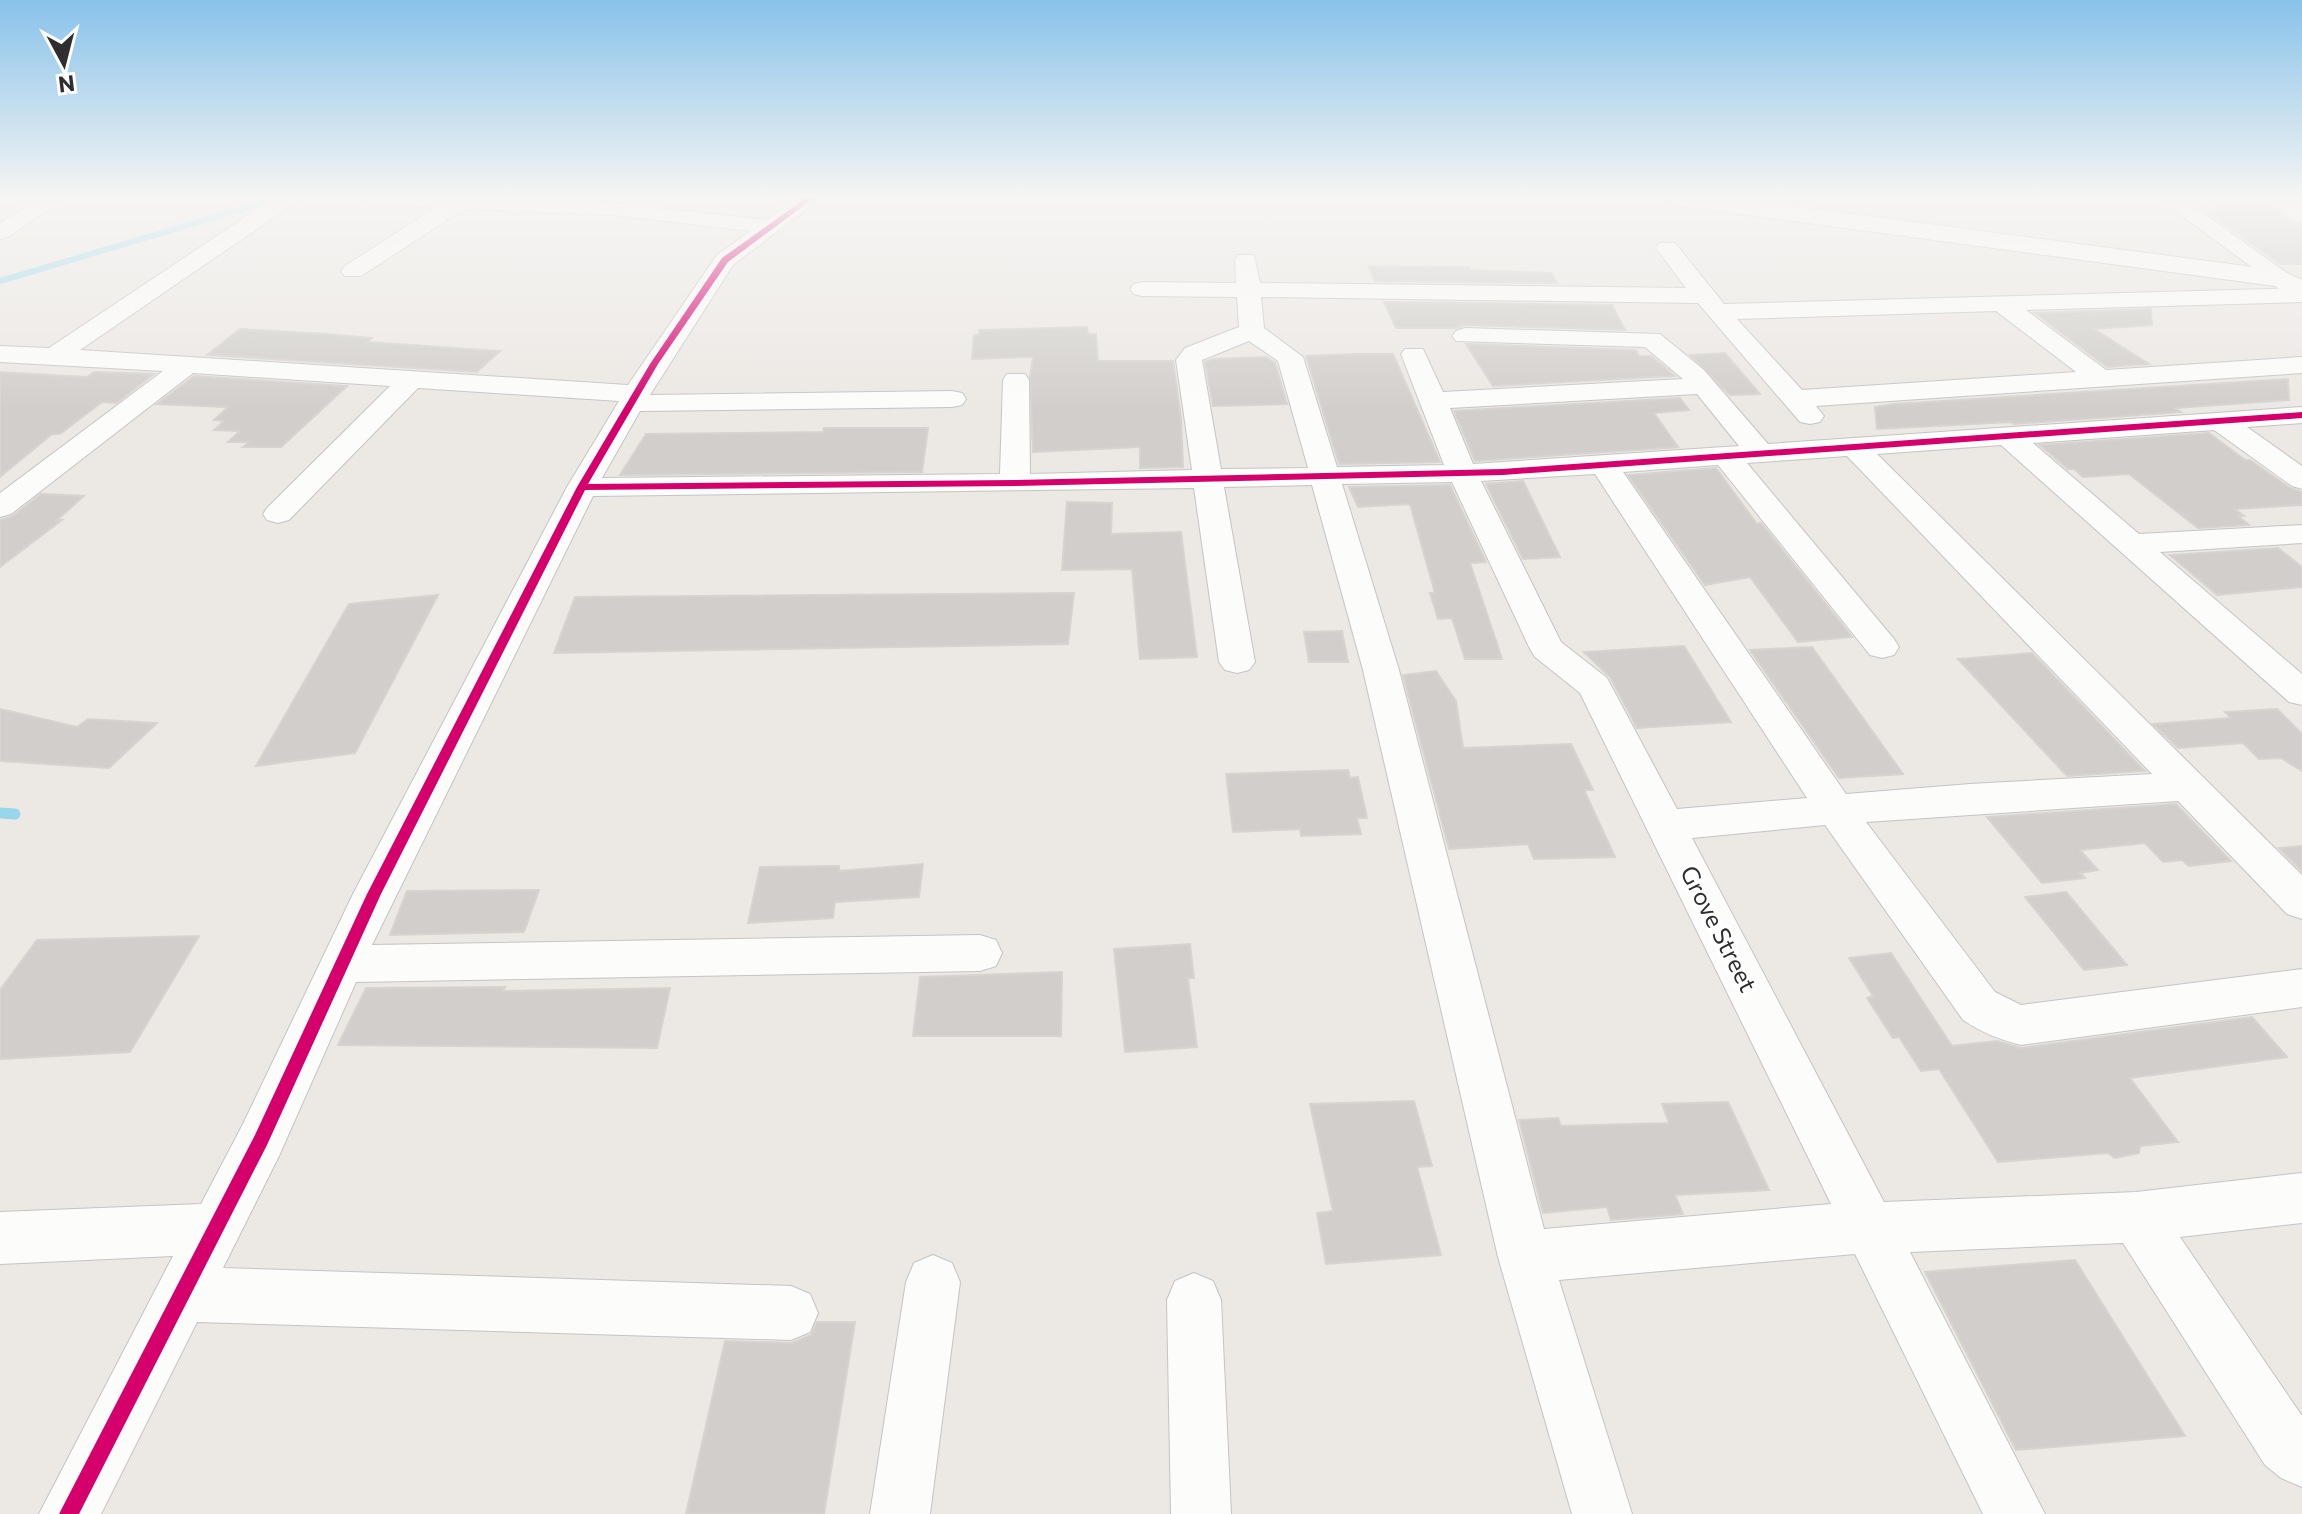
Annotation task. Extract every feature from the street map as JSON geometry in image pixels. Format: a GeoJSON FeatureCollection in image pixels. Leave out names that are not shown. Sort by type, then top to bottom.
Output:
{"type":"FeatureCollection","features":[{"type":"Feature","properties":{"kind":"street"},"geometry":{"type":"LineString","coordinates":[[54,356],[182,269]]}},
{"type":"Feature","properties":{"kind":"street"},"geometry":{"type":"LineString","coordinates":[[353,271],[357,269]]}},
{"type":"Feature","properties":{"kind":"street"},"geometry":{"type":"LineString","coordinates":[[69,1514],[261,1140],[341,964],[582,487],[654,364],[719,269]]}},
{"type":"Feature","properties":{"kind":"street"},"geometry":{"type":"LineString","coordinates":[[1247,269],[1252,331],[1290,357],[1381,670],[1525,1257],[1602,1514]]}},
{"type":"Feature","properties":{"kind":"street"},"geometry":{"type":"LineString","coordinates":[[1683,269],[1795,399],[2190,786],[2302,902]]}},
{"type":"Feature","properties":{"kind":"street"},"geometry":{"type":"LineString","coordinates":[[2157,269],[2296,289]]}},
{"type":"Feature","properties":{"kind":"street"},"geometry":{"type":"LineString","coordinates":[[2267,269],[2296,289]]}},
{"type":"Feature","properties":{"kind":"street"},"geometry":{"type":"LineString","coordinates":[[1142,289],[1677,294],[1711,304],[2002,304],[2296,289]]}},
{"type":"Feature","properties":{"kind":"street"},"geometry":{"type":"LineString","coordinates":[[2002,304],[2100,378]]}},
{"type":"Feature","properties":{"kind":"street"},"geometry":{"type":"LineString","coordinates":[[1237,662],[1189,360],[1194,353],[1252,331]]}},
{"type":"Feature","properties":{"kind":"street"},"geometry":{"type":"LineString","coordinates":[[1465,336],[1651,339],[1702,386],[1761,454]]}},
{"type":"Feature","properties":{"kind":"street"},"geometry":{"type":"LineString","coordinates":[[0,354],[635,399],[952,399]]}},
{"type":"Feature","properties":{"kind":"street","name":"Grove Street"},"geometry":{"type":"LineString","coordinates":[[1414,354],[1462,473],[1547,649],[1594,686],[2015,1514]]}},
{"type":"Feature","properties":{"kind":"street"},"geometry":{"type":"LineString","coordinates":[[0,508],[187,365]]}},
{"type":"Feature","properties":{"kind":"street"},"geometry":{"type":"LineString","coordinates":[[1795,399],[2302,365]]}},
{"type":"Feature","properties":{"kind":"street"},"geometry":{"type":"LineString","coordinates":[[1015,483],[1016,380]]}},
{"type":"Feature","properties":{"kind":"street"},"geometry":{"type":"LineString","coordinates":[[278,514],[410,381]]}},
{"type":"Feature","properties":{"kind":"street"},"geometry":{"type":"LineString","coordinates":[[1433,401],[1702,386]]}},
{"type":"Feature","properties":{"kind":"street"},"geometry":{"type":"LineString","coordinates":[[582,487],[1015,483],[1462,473],[1605,467],[2302,415]]}},
{"type":"Feature","properties":{"kind":"street"},"geometry":{"type":"LineString","coordinates":[[2221,422],[2302,480]]}},
{"type":"Feature","properties":{"kind":"street"},"geometry":{"type":"LineString","coordinates":[[2009,437],[2302,693]]}},
{"type":"Feature","properties":{"kind":"street"},"geometry":{"type":"LineString","coordinates":[[1727,458],[1882,647]]}},
{"type":"Feature","properties":{"kind":"street"},"geometry":{"type":"LineString","coordinates":[[1605,467],[1835,809],[1979,1006],[2000,1020],[2021,1025],[2302,988]]}},
{"type":"Feature","properties":{"kind":"street"},"geometry":{"type":"LineString","coordinates":[[2132,544],[2302,534]]}},
{"type":"Feature","properties":{"kind":"street"},"geometry":{"type":"LineString","coordinates":[[1665,825],[1970,798],[2190,786]]}},
{"type":"Feature","properties":{"kind":"street"},"geometry":{"type":"LineString","coordinates":[[341,964],[980,953]]}},
{"type":"Feature","properties":{"kind":"street"},"geometry":{"type":"LineString","coordinates":[[1525,1257],[1870,1228],[2136,1217],[2302,1198]]}},
{"type":"Feature","properties":{"kind":"street"},"geometry":{"type":"LineString","coordinates":[[2136,1217],[2286,1444],[2302,1457]]}},
{"type":"Feature","properties":{"kind":"street"},"geometry":{"type":"LineString","coordinates":[[0,1238],[215,1229]]}},
{"type":"Feature","properties":{"kind":"street"},"geometry":{"type":"LineString","coordinates":[[900,1514],[933,1282]]}},
{"type":"Feature","properties":{"kind":"street"},"geometry":{"type":"LineString","coordinates":[[183,1294],[791,1313]]}},
{"type":"Feature","properties":{"kind":"street"},"geometry":{"type":"LineString","coordinates":[[1194,1300],[1201,1514]]}},
{"type":"Feature","properties":{"kind":"building"},"geometry":{"type":"Polygon","coordinates":[[[1369,269],[1551,273],[1557,283],[1375,281],[1369,269]]]}},
{"type":"Feature","properties":{"kind":"building"},"geometry":{"type":"Polygon","coordinates":[[[1384,302],[1612,305],[1625,330],[1465,325],[1456,328],[1396,328],[1384,302]]]}},
{"type":"Feature","properties":{"kind":"building"},"geometry":{"type":"Polygon","coordinates":[[[2151,309],[2152,325],[2094,329],[2149,364],[2107,367],[2035,313],[2151,309]]]}},
{"type":"Feature","properties":{"kind":"building"},"geometry":{"type":"Polygon","coordinates":[[[1087,327],[1088,334],[1096,334],[1098,361],[1173,361],[1181,418],[1183,467],[1140,468],[1140,447],[1033,452],[1030,376],[1033,357],[972,359],[974,335],[979,335],[979,330],[1087,327]]]}},
{"type":"Feature","properties":{"kind":"building"},"geometry":{"type":"Polygon","coordinates":[[[240,329],[500,351],[477,372],[207,355],[240,329]]]}},
{"type":"Feature","properties":{"kind":"building"},"geometry":{"type":"Polygon","coordinates":[[[1466,344],[1636,350],[1639,356],[1651,356],[1675,376],[1493,386],[1466,344]]]}},
{"type":"Feature","properties":{"kind":"building"},"geometry":{"type":"Polygon","coordinates":[[[1725,353],[1760,394],[1730,395],[1690,355],[1725,353]]]}},
{"type":"Feature","properties":{"kind":"building"},"geometry":{"type":"Polygon","coordinates":[[[1393,354],[1440,462],[1339,464],[1306,356],[1393,354]]]}},
{"type":"Feature","properties":{"kind":"building"},"geometry":{"type":"Polygon","coordinates":[[[1266,357],[1275,363],[1287,404],[1213,406],[1205,362],[1266,357]]]}},
{"type":"Feature","properties":{"kind":"building"},"geometry":{"type":"Polygon","coordinates":[[[0,372],[87,377],[94,372],[154,374],[116,403],[102,402],[60,434],[52,434],[0,477],[0,372]]]}},
{"type":"Feature","properties":{"kind":"building"},"geometry":{"type":"Polygon","coordinates":[[[194,376],[347,386],[281,447],[243,447],[249,442],[228,442],[240,431],[214,430],[224,421],[214,420],[228,407],[157,404],[194,376]]]}},
{"type":"Feature","properties":{"kind":"building"},"geometry":{"type":"Polygon","coordinates":[[[2288,379],[2289,400],[2175,408],[2181,412],[2014,424],[1877,429],[1875,407],[1895,404],[2288,379]]]}},
{"type":"Feature","properties":{"kind":"building"},"geometry":{"type":"Polygon","coordinates":[[[1680,398],[1689,410],[1654,413],[1678,447],[1475,461],[1454,411],[1680,398]]]}},
{"type":"Feature","properties":{"kind":"building"},"geometry":{"type":"Polygon","coordinates":[[[824,428],[928,428],[922,472],[620,475],[646,434],[823,432],[824,428]]]}},
{"type":"Feature","properties":{"kind":"building"},"geometry":{"type":"Polygon","coordinates":[[[2209,433],[2245,460],[2250,460],[2290,488],[2302,492],[2302,505],[2235,509],[2249,525],[2198,528],[2129,474],[2083,477],[2074,469],[2068,469],[2040,445],[2209,433]]]}},
{"type":"Feature","properties":{"kind":"building"},"geometry":{"type":"Polygon","coordinates":[[[1716,468],[1757,524],[1761,523],[1852,637],[1798,642],[1750,577],[1705,585],[1628,475],[1716,468]]]}},
{"type":"Feature","properties":{"kind":"building"},"geometry":{"type":"Polygon","coordinates":[[[1523,481],[1560,557],[1523,559],[1486,484],[1523,481]]]}},
{"type":"Feature","properties":{"kind":"building"},"geometry":{"type":"Polygon","coordinates":[[[1450,485],[1486,562],[1470,563],[1502,659],[1465,659],[1452,618],[1438,619],[1430,593],[1435,593],[1410,504],[1358,507],[1349,487],[1450,485]]]}},
{"type":"Feature","properties":{"kind":"building"},"geometry":{"type":"Polygon","coordinates":[[[41,494],[84,496],[57,520],[62,520],[0,567],[0,520],[13,516],[41,494]]]}},
{"type":"Feature","properties":{"kind":"building"},"geometry":{"type":"Polygon","coordinates":[[[1067,502],[1112,503],[1111,534],[1181,532],[1197,657],[1140,659],[1132,569],[1062,570],[1067,502]]]}},
{"type":"Feature","properties":{"kind":"building"},"geometry":{"type":"Polygon","coordinates":[[[2278,548],[2302,567],[2302,587],[2217,595],[2170,555],[2278,548]]]}},
{"type":"Feature","properties":{"kind":"building"},"geometry":{"type":"Polygon","coordinates":[[[1074,593],[1068,644],[554,653],[575,597],[1074,593]]]}},
{"type":"Feature","properties":{"kind":"building"},"geometry":{"type":"Polygon","coordinates":[[[438,595],[355,753],[256,766],[349,604],[438,595]]]}},
{"type":"Feature","properties":{"kind":"building"},"geometry":{"type":"Polygon","coordinates":[[[1342,631],[1348,662],[1309,662],[1304,632],[1342,631]]]}},
{"type":"Feature","properties":{"kind":"building"},"geometry":{"type":"Polygon","coordinates":[[[1684,646],[1731,722],[1637,728],[1610,677],[1584,652],[1684,646]]]}},
{"type":"Feature","properties":{"kind":"building"},"geometry":{"type":"Polygon","coordinates":[[[1812,647],[1903,774],[1839,778],[1750,650],[1812,647]]]}},
{"type":"Feature","properties":{"kind":"building"},"geometry":{"type":"Polygon","coordinates":[[[2032,653],[2145,771],[2067,776],[1958,659],[2032,653]]]}},
{"type":"Feature","properties":{"kind":"building"},"geometry":{"type":"Polygon","coordinates":[[[1436,671],[1456,701],[1463,748],[1571,744],[1593,790],[1584,790],[1615,857],[1534,859],[1528,844],[1449,849],[1403,675],[1436,671]]]}},
{"type":"Feature","properties":{"kind":"building"},"geometry":{"type":"Polygon","coordinates":[[[0,709],[77,727],[88,719],[157,723],[109,768],[0,761],[0,709]]]}},
{"type":"Feature","properties":{"kind":"building"},"geometry":{"type":"Polygon","coordinates":[[[2277,709],[2302,734],[2302,771],[2281,758],[2259,759],[2243,743],[2178,748],[2153,724],[2231,718],[2225,712],[2277,709]]]}},
{"type":"Feature","properties":{"kind":"building"},"geometry":{"type":"Polygon","coordinates":[[[1348,770],[1350,778],[1358,777],[1367,818],[1357,818],[1361,834],[1301,836],[1300,829],[1233,832],[1226,774],[1348,770]]]}},
{"type":"Feature","properties":{"kind":"building"},"geometry":{"type":"Polygon","coordinates":[[[2176,804],[2231,861],[2189,866],[2182,860],[2163,862],[2145,843],[2080,850],[2098,870],[2080,873],[2085,878],[2042,883],[1987,817],[2176,804]]]}},
{"type":"Feature","properties":{"kind":"building"},"geometry":{"type":"Polygon","coordinates":[[[2302,846],[2302,871],[2279,848],[2302,846]]]}},
{"type":"Feature","properties":{"kind":"building"},"geometry":{"type":"Polygon","coordinates":[[[923,864],[919,897],[835,902],[833,918],[748,923],[760,867],[839,866],[839,871],[923,864]]]}},
{"type":"Feature","properties":{"kind":"building"},"geometry":{"type":"Polygon","coordinates":[[[539,890],[524,932],[390,935],[407,891],[539,890]]]}},
{"type":"Feature","properties":{"kind":"building"},"geometry":{"type":"Polygon","coordinates":[[[2066,892],[2127,965],[2084,970],[2025,897],[2066,892]]]}},
{"type":"Feature","properties":{"kind":"building"},"geometry":{"type":"Polygon","coordinates":[[[199,936],[130,1052],[0,1059],[0,990],[37,940],[199,936]]]}},
{"type":"Feature","properties":{"kind":"building"},"geometry":{"type":"Polygon","coordinates":[[[1190,944],[1194,978],[1188,978],[1197,1047],[1125,1052],[1114,949],[1190,944]]]}},
{"type":"Feature","properties":{"kind":"building"},"geometry":{"type":"Polygon","coordinates":[[[1891,953],[1952,1046],[1997,1041],[2021,1048],[2252,1017],[2287,1057],[2130,1078],[2178,1142],[2140,1146],[2139,1153],[2115,1158],[2108,1153],[1998,1162],[1939,1069],[1921,1071],[1899,1037],[1893,1038],[1867,998],[1873,996],[1849,958],[1891,953]]]}},
{"type":"Feature","properties":{"kind":"building"},"geometry":{"type":"Polygon","coordinates":[[[1062,972],[1061,1036],[913,1036],[920,977],[1062,972]]]}},
{"type":"Feature","properties":{"kind":"building"},"geometry":{"type":"Polygon","coordinates":[[[505,987],[503,991],[670,988],[657,1048],[338,1045],[366,988],[505,987]]]}},
{"type":"Feature","properties":{"kind":"building"},"geometry":{"type":"Polygon","coordinates":[[[1414,1101],[1432,1166],[1417,1167],[1441,1255],[1326,1264],[1317,1213],[1333,1211],[1310,1104],[1414,1101]]]}},
{"type":"Feature","properties":{"kind":"building"},"geometry":{"type":"Polygon","coordinates":[[[1728,1102],[1769,1190],[1675,1195],[1683,1214],[1611,1220],[1607,1207],[1543,1213],[1519,1120],[1558,1118],[1561,1126],[1669,1123],[1662,1104],[1728,1102]]]}},
{"type":"Feature","properties":{"kind":"building"},"geometry":{"type":"Polygon","coordinates":[[[2075,1260],[2185,1436],[2016,1450],[1925,1272],[2075,1260]]]}},
{"type":"Feature","properties":{"kind":"building"},"geometry":{"type":"Polygon","coordinates":[[[817,1322],[855,1322],[824,1514],[686,1514],[725,1341],[792,1343],[811,1335],[817,1322]]]}},
{"type":"Feature","properties":{"kind":"waterway"},"geometry":{"type":"LineString","coordinates":[[0,281],[42,269]]}},
{"type":"Feature","properties":{"kind":"waterway"},"geometry":{"type":"LineString","coordinates":[[0,813],[15,814]]}},
{"type":"Feature","properties":{"kind":"cycle path"},"geometry":{"type":"LineString","coordinates":[[69,1514],[261,1140],[374,894],[582,487],[654,364],[719,269]]}},
{"type":"Feature","properties":{"kind":"cycle path"},"geometry":{"type":"LineString","coordinates":[[582,487],[1015,483],[1503,472],[2302,415]]}}]}
